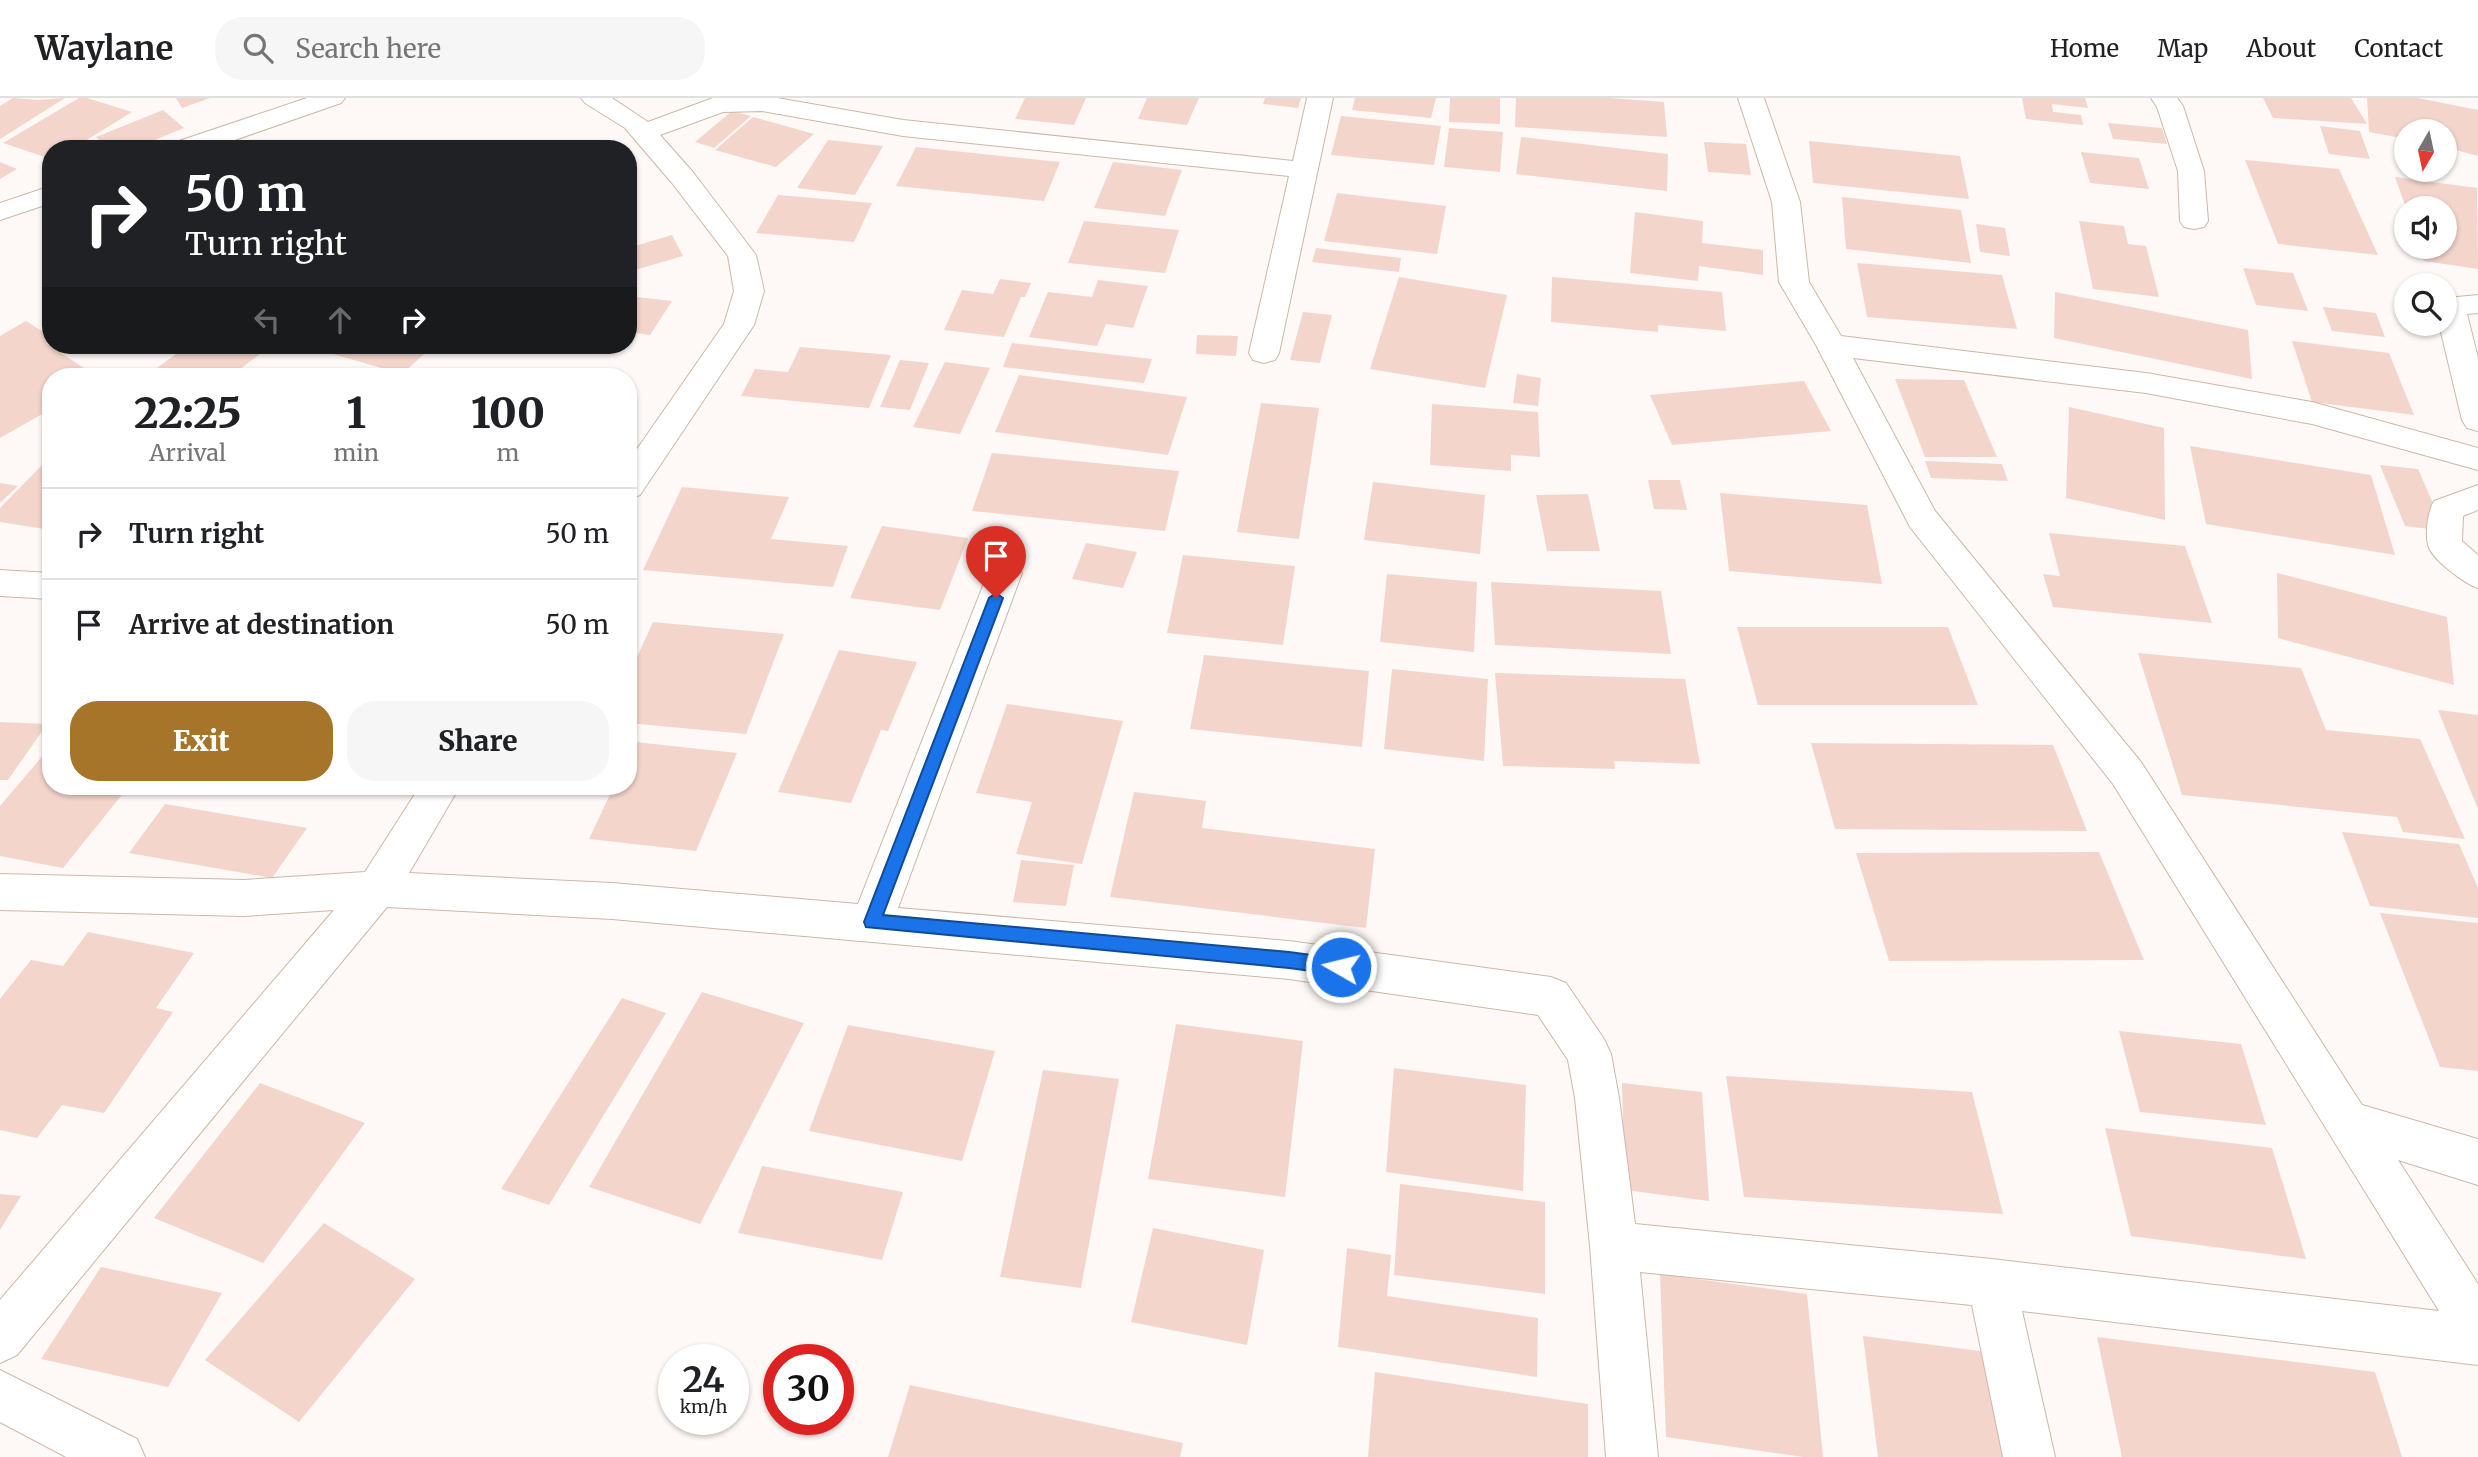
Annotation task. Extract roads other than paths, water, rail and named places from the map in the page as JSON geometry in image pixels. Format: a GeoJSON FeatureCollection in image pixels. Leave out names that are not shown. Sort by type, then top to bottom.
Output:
{"type":"FeatureCollection","features":[{"type":"Feature","properties":{"kind":"street"},"geometry":{"type":"LineString","coordinates":[[208,140],[331,98]]}},
{"type":"Feature","properties":{"kind":"street"},"geometry":{"type":"LineString","coordinates":[[594,98],[634,122],[645,132],[741,256],[749,290],[739,325],[637,474]]}},
{"type":"Feature","properties":{"kind":"street"},"geometry":{"type":"LineString","coordinates":[[1264,353],[1320,98]]}},
{"type":"Feature","properties":{"kind":"street"},"geometry":{"type":"LineString","coordinates":[[1751,98],[1786,202],[1794,282],[1831,345],[1922,518],[2127,773],[2478,1328]]}},
{"type":"Feature","properties":{"kind":"street"},"geometry":{"type":"LineString","coordinates":[[2164,98],[2170,106],[2191,171],[2194,221]]}},
{"type":"Feature","properties":{"kind":"street"},"geometry":{"type":"LineString","coordinates":[[645,132],[720,104],[762,103],[903,128],[1305,170]]}},
{"type":"Feature","properties":{"kind":"street"},"geometry":{"type":"LineString","coordinates":[[0,212],[42,197]]}},
{"type":"Feature","properties":{"kind":"street"},"geometry":{"type":"LineString","coordinates":[[2478,304],[2457,304],[2451,310],[2478,420]]}},
{"type":"Feature","properties":{"kind":"street"},"geometry":{"type":"LineString","coordinates":[[1831,345],[2146,383],[2312,413],[2478,459]]}},
{"type":"Feature","properties":{"kind":"street"},"geometry":{"type":"LineString","coordinates":[[2478,497],[2446,509],[2445,545],[2478,575]]}},
{"type":"Feature","properties":{"kind":"street"},"geometry":{"type":"LineString","coordinates":[[872,922],[1005,573]]}},
{"type":"Feature","properties":{"kind":"street"},"geometry":{"type":"LineString","coordinates":[[0,583],[42,585]]}},
{"type":"Feature","properties":{"kind":"street"},"geometry":{"type":"LineString","coordinates":[[0,1338],[377,889],[435,795]]}},
{"type":"Feature","properties":{"kind":"street"},"geometry":{"type":"LineString","coordinates":[[0,892],[244,898],[377,889],[612,901],[1289,960],[1551,997],[1589,1054],[1597,1098],[1614,1245],[1632,1457]]}},
{"type":"Feature","properties":{"kind":"street"},"geometry":{"type":"LineString","coordinates":[[2347,1122],[2478,1162]]}},
{"type":"Feature","properties":{"kind":"street"},"geometry":{"type":"LineString","coordinates":[[1614,1245],[1992,1283],[2478,1340]]}},
{"type":"Feature","properties":{"kind":"street"},"geometry":{"type":"LineString","coordinates":[[1992,1283],[2029,1457]]}},
{"type":"Feature","properties":{"kind":"street"},"geometry":{"type":"LineString","coordinates":[[0,1395],[119,1457]]}}]}
